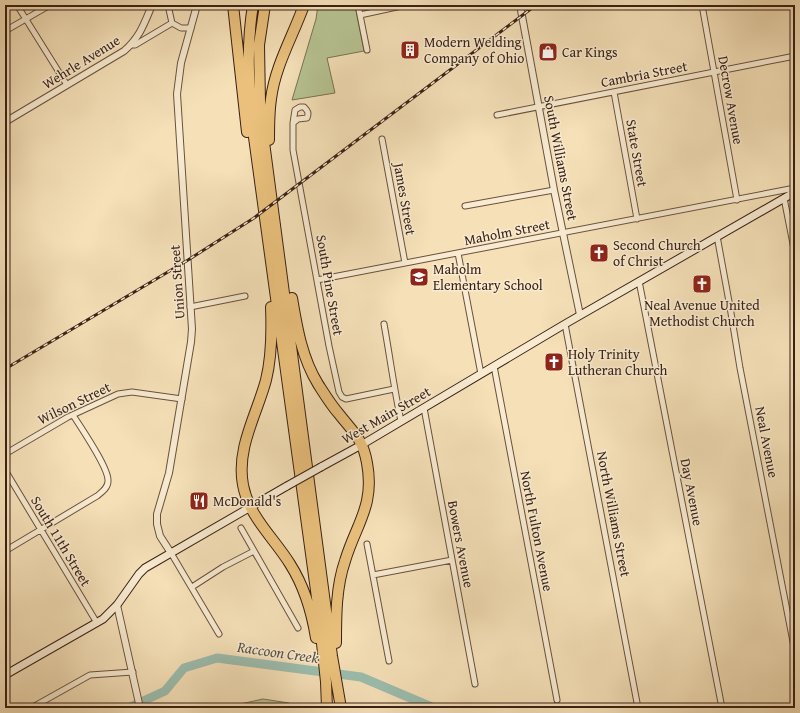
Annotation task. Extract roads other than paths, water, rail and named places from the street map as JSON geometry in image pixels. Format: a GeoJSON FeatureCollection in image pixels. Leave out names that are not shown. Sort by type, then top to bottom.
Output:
{"type":"FeatureCollection","features":[{"type":"Feature","properties":{"kind":"highway"},"geometry":{"type":"LineString","coordinates":[[233,5],[244,118],[248,141],[255,150]]}},
{"type":"Feature","properties":{"kind":"highway"},"geometry":{"type":"LineString","coordinates":[[253,5],[248,71],[255,150],[318,605],[328,655]]}},
{"type":"Feature","properties":{"kind":"highway"},"geometry":{"type":"LineString","coordinates":[[265,5],[259,45],[260,102],[269,186],[282,272],[328,655]]}},
{"type":"Feature","properties":{"kind":"highway"},"geometry":{"type":"LineString","coordinates":[[269,186],[271,172],[269,132],[271,99],[279,69],[304,5]]}},
{"type":"Feature","properties":{"kind":"highway"},"geometry":{"type":"LineString","coordinates":[[282,272],[290,288],[298,331],[310,371],[328,399],[363,444],[368,471],[368,500],[361,523],[348,553],[340,581],[337,611],[328,655],[320,680],[327,706]]}},
{"type":"Feature","properties":{"kind":"highway"},"geometry":{"type":"LineString","coordinates":[[273,280],[269,288],[271,320],[269,365],[263,390],[242,453],[242,484],[250,508],[290,564],[298,578],[309,607],[315,632],[336,672],[341,708]]}},
{"type":"Feature","properties":{"kind":"main road","name":"West Main Street"},"geometry":{"type":"LineString","coordinates":[[5,675],[97,623],[110,613],[117,605],[145,568],[171,552],[363,444],[639,281],[795,192]]}},
{"type":"Feature","properties":{"kind":"street"},"geometry":{"type":"LineString","coordinates":[[17,5],[67,85]]}},
{"type":"Feature","properties":{"kind":"street"},"geometry":{"type":"LineString","coordinates":[[5,31],[50,5]]}},
{"type":"Feature","properties":{"kind":"street","name":"Wehrle Avenue"},"geometry":{"type":"LineString","coordinates":[[5,122],[124,51],[141,31],[152,5]]}},
{"type":"Feature","properties":{"kind":"street"},"geometry":{"type":"LineString","coordinates":[[168,5],[172,23],[181,28],[191,28]]}},
{"type":"Feature","properties":{"kind":"street","name":"Union Street"},"geometry":{"type":"LineString","coordinates":[[171,552],[160,536],[157,524],[157,514],[169,473],[191,342],[192,329],[177,94],[181,63],[197,5]]}},
{"type":"Feature","properties":{"kind":"street"},"geometry":{"type":"LineString","coordinates":[[358,5],[367,50]]}},
{"type":"Feature","properties":{"kind":"street"},"geometry":{"type":"LineString","coordinates":[[360,15],[406,5]]}},
{"type":"Feature","properties":{"kind":"street","name":"South Williams Street"},"geometry":{"type":"LineString","coordinates":[[520,5],[554,190],[580,316]]}},
{"type":"Feature","properties":{"kind":"street","name":"Decrow Avenue"},"geometry":{"type":"LineString","coordinates":[[702,5],[737,200]]}},
{"type":"Feature","properties":{"kind":"street"},"geometry":{"type":"LineString","coordinates":[[130,45],[135,45],[172,23]]}},
{"type":"Feature","properties":{"kind":"street","name":"Cambria Street"},"geometry":{"type":"LineString","coordinates":[[497,115],[539,108],[795,56]]}},
{"type":"Feature","properties":{"kind":"street","name":"State Street"},"geometry":{"type":"LineString","coordinates":[[614,92],[637,219]]}},
{"type":"Feature","properties":{"kind":"street","name":"South Pine Street"},"geometry":{"type":"LineString","coordinates":[[293,123],[293,150],[339,392],[346,399],[351,399],[394,389]]}},
{"type":"Feature","properties":{"kind":"street","name":"James Street"},"geometry":{"type":"LineString","coordinates":[[382,139],[405,263]]}},
{"type":"Feature","properties":{"kind":"street","name":"Maholm Street"},"geometry":{"type":"LineString","coordinates":[[317,280],[795,188]]}},
{"type":"Feature","properties":{"kind":"street"},"geometry":{"type":"LineString","coordinates":[[465,206],[554,190]]}},
{"type":"Feature","properties":{"kind":"street"},"geometry":{"type":"LineString","coordinates":[[784,198],[795,254]]}},
{"type":"Feature","properties":{"kind":"street","name":"Neal Avenue"},"geometry":{"type":"LineString","coordinates":[[717,236],[740,368],[795,652]]}},
{"type":"Feature","properties":{"kind":"street"},"geometry":{"type":"LineString","coordinates":[[458,253],[481,374]]}},
{"type":"Feature","properties":{"kind":"street","name":"Day Avenue"},"geometry":{"type":"LineString","coordinates":[[639,281],[722,708]]}},
{"type":"Feature","properties":{"kind":"street"},"geometry":{"type":"LineString","coordinates":[[190,307],[245,296]]}},
{"type":"Feature","properties":{"kind":"street"},"geometry":{"type":"LineString","coordinates":[[384,324],[394,389],[401,421]]}},
{"type":"Feature","properties":{"kind":"street","name":"North Williams Street"},"geometry":{"type":"LineString","coordinates":[[566,324],[638,708]]}},
{"type":"Feature","properties":{"kind":"street","name":"North Fulton Avenue"},"geometry":{"type":"LineString","coordinates":[[494,366],[557,700]]}},
{"type":"Feature","properties":{"kind":"street","name":"Wilson Street"},"geometry":{"type":"LineString","coordinates":[[5,454],[73,415],[110,397],[132,392],[182,398]]}},
{"type":"Feature","properties":{"kind":"street","name":"Bowers Avenue"},"geometry":{"type":"LineString","coordinates":[[424,408],[475,684]]}},
{"type":"Feature","properties":{"kind":"street"},"geometry":{"type":"LineString","coordinates":[[5,551],[97,496],[107,486],[107,475],[73,415]]}},
{"type":"Feature","properties":{"kind":"street","name":"South 11th Street"},"geometry":{"type":"LineString","coordinates":[[5,470],[97,623]]}},
{"type":"Feature","properties":{"kind":"street"},"geometry":{"type":"LineString","coordinates":[[241,528],[282,597],[298,628]]}},
{"type":"Feature","properties":{"kind":"street"},"geometry":{"type":"LineString","coordinates":[[367,544],[389,661]]}},
{"type":"Feature","properties":{"kind":"street"},"geometry":{"type":"LineString","coordinates":[[192,587],[223,567],[254,551]]}},
{"type":"Feature","properties":{"kind":"street"},"geometry":{"type":"LineString","coordinates":[[171,552],[219,634]]}},
{"type":"Feature","properties":{"kind":"street"},"geometry":{"type":"LineString","coordinates":[[373,575],[452,560]]}},
{"type":"Feature","properties":{"kind":"street"},"geometry":{"type":"LineString","coordinates":[[117,605],[140,708]]}},
{"type":"Feature","properties":{"kind":"street"},"geometry":{"type":"LineString","coordinates":[[31,708],[90,675],[133,672]]}},
{"type":"Feature","properties":{"kind":"waterway","name":"Raccoon Creek"},"geometry":{"type":"LineString","coordinates":[[128,708],[165,691],[184,668],[217,658],[361,677],[434,708]]}},
{"type":"Feature","properties":{"kind":"railway"},"geometry":{"type":"LineString","coordinates":[[5,369],[188,260],[254,218],[536,5]]}},
{"type":"Feature","properties":{"kind":"place","name":"Modern Welding Company of Ohio"},"geometry":{"type":"Point","coordinates":[410,50]}},
{"type":"Feature","properties":{"kind":"place","name":"Car Kings"},"geometry":{"type":"Point","coordinates":[548,52]}},
{"type":"Feature","properties":{"kind":"place","name":"Second Church of Christ"},"geometry":{"type":"Point","coordinates":[599,253]}},
{"type":"Feature","properties":{"kind":"place","name":"Maholm Elementary School"},"geometry":{"type":"Point","coordinates":[419,277]}},
{"type":"Feature","properties":{"kind":"place","name":"Neal Avenue United Methodist Church"},"geometry":{"type":"Point","coordinates":[702,284]}},
{"type":"Feature","properties":{"kind":"place","name":"Holy Trinity Lutheran Church"},"geometry":{"type":"Point","coordinates":[554,362]}},
{"type":"Feature","properties":{"kind":"place","name":"McDonald's"},"geometry":{"type":"Point","coordinates":[199,501]}}]}
